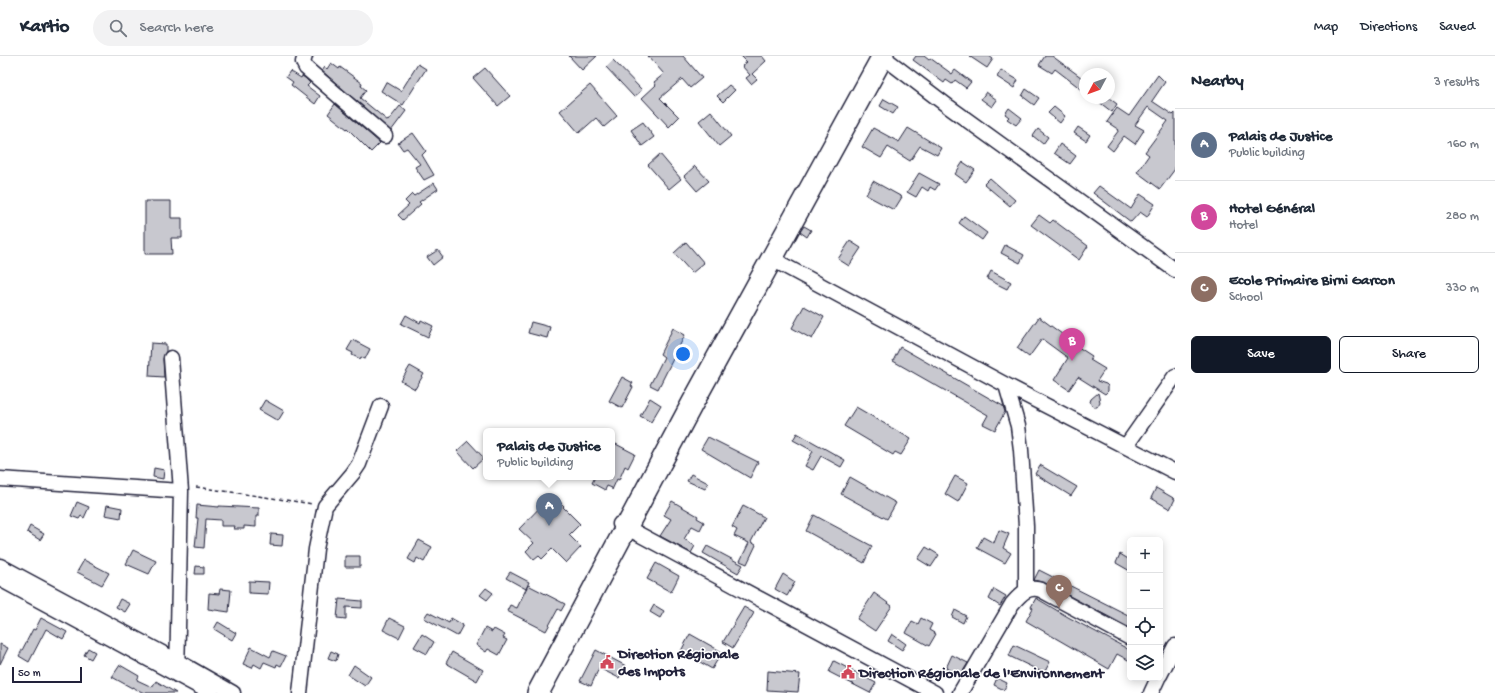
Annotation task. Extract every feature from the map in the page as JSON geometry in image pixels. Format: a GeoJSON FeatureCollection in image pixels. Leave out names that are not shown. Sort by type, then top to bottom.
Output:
{"type":"FeatureCollection","features":[{"type":"Feature","properties":{"kind":"highway"},"geometry":{"type":"LineString","coordinates":[[526,693],[591,583],[623,525],[868,56]]}},
{"type":"Feature","properties":{"kind":"highway"},"geometry":{"type":"LineString","coordinates":[[687,402],[772,259],[882,56]]}},
{"type":"Feature","properties":{"kind":"highway"},"geometry":{"type":"LineString","coordinates":[[538,693],[591,583]]}},
{"type":"Feature","properties":{"kind":"street"},"geometry":{"type":"LineString","coordinates":[[305,56],[303,62],[306,68],[385,136]]}},
{"type":"Feature","properties":{"kind":"street"},"geometry":{"type":"LineString","coordinates":[[882,56],[949,107],[1175,270]]}},
{"type":"Feature","properties":{"kind":"street"},"geometry":{"type":"LineString","coordinates":[[772,259],[1006,385],[1175,472]]}},
{"type":"Feature","properties":{"kind":"street"},"geometry":{"type":"LineString","coordinates":[[171,358],[181,491],[176,661],[177,675]]}},
{"type":"Feature","properties":{"kind":"street"},"geometry":{"type":"LineString","coordinates":[[1126,446],[1175,376]]}},
{"type":"Feature","properties":{"kind":"street"},"geometry":{"type":"LineString","coordinates":[[1006,385],[1018,426],[1021,450],[1026,526],[1026,590]]}},
{"type":"Feature","properties":{"kind":"street"},"geometry":{"type":"LineString","coordinates":[[300,693],[316,549],[325,506],[359,464],[381,406]]}},
{"type":"Feature","properties":{"kind":"street"},"geometry":{"type":"LineString","coordinates":[[0,479],[181,491]]}},
{"type":"Feature","properties":{"kind":"street"},"geometry":{"type":"LineString","coordinates":[[623,525],[935,693]]}},
{"type":"Feature","properties":{"kind":"street"},"geometry":{"type":"LineString","coordinates":[[0,566],[39,595],[211,693]]}},
{"type":"Feature","properties":{"kind":"street"},"geometry":{"type":"LineString","coordinates":[[0,579],[39,595],[176,661],[233,693]]}},
{"type":"Feature","properties":{"kind":"street"},"geometry":{"type":"LineString","coordinates":[[960,693],[1012,604],[1020,594],[1026,590],[1037,588],[1127,636]]}},
{"type":"Feature","properties":{"kind":"street"},"geometry":{"type":"LineString","coordinates":[[1163,668],[1170,651]]}},
{"type":"Feature","properties":{"kind":"street"},"geometry":{"type":"LineString","coordinates":[[1151,693],[1157,681]]}},
{"type":"Feature","properties":{"kind":"path"},"geometry":{"type":"LineString","coordinates":[[196,487],[325,506]]}},
{"type":"Feature","properties":{"kind":"building"},"geometry":{"type":"Polygon","coordinates":[[[569,56],[597,56],[582,70],[569,56]]]}},
{"type":"Feature","properties":{"kind":"building"},"geometry":{"type":"Polygon","coordinates":[[[648,56],[683,56],[702,78],[690,88],[682,79],[660,98],[679,117],[669,127],[642,98],[656,85],[654,82],[664,74],[648,56]]]}},
{"type":"Feature","properties":{"kind":"building"},"geometry":{"type":"Polygon","coordinates":[[[741,56],[762,56],[766,61],[752,74],[757,79],[751,84],[746,78],[750,75],[742,66],[747,62],[741,56]]]}},
{"type":"Feature","properties":{"kind":"building"},"geometry":{"type":"Polygon","coordinates":[[[916,56],[924,56],[929,60],[930,58],[952,74],[955,70],[971,82],[966,88],[955,80],[952,84],[946,80],[944,83],[913,60],[916,56]]]}},
{"type":"Feature","properties":{"kind":"building"},"geometry":{"type":"Polygon","coordinates":[[[969,56],[989,56],[993,59],[987,68],[969,56]]]}},
{"type":"Feature","properties":{"kind":"building"},"geometry":{"type":"Polygon","coordinates":[[[1045,56],[1052,56],[1079,76],[1079,87],[1055,69],[1052,73],[1039,65],[1045,56]]]}},
{"type":"Feature","properties":{"kind":"building"},"geometry":{"type":"Polygon","coordinates":[[[613,60],[642,90],[634,97],[606,67],[613,60]]]}},
{"type":"Feature","properties":{"kind":"building"},"geometry":{"type":"Polygon","coordinates":[[[331,63],[339,69],[340,67],[362,83],[361,86],[366,90],[360,98],[388,121],[400,106],[406,111],[391,131],[322,71],[325,67],[327,69],[331,63]]]}},
{"type":"Feature","properties":{"kind":"building"},"geometry":{"type":"Polygon","coordinates":[[[418,64],[426,69],[403,105],[381,91],[386,82],[401,91],[418,64]]]}},
{"type":"Feature","properties":{"kind":"building"},"geometry":{"type":"Polygon","coordinates":[[[485,68],[510,96],[498,106],[473,78],[485,68]]]}},
{"type":"Feature","properties":{"kind":"building"},"geometry":{"type":"Polygon","coordinates":[[[1001,70],[1018,80],[1014,88],[997,77],[1001,70]]]}},
{"type":"Feature","properties":{"kind":"building"},"geometry":{"type":"Polygon","coordinates":[[[290,71],[301,78],[302,76],[305,78],[310,83],[307,86],[320,96],[315,104],[291,85],[293,82],[286,77],[290,71]]]}},
{"type":"Feature","properties":{"kind":"building"},"geometry":{"type":"Polygon","coordinates":[[[1158,75],[1165,82],[1152,101],[1173,115],[1175,113],[1175,169],[1160,189],[1137,172],[1149,155],[1145,152],[1168,121],[1148,107],[1135,125],[1144,130],[1135,144],[1124,136],[1113,151],[1107,146],[1119,130],[1107,122],[1117,108],[1129,116],[1158,75]]]}},
{"type":"Feature","properties":{"kind":"building"},"geometry":{"type":"Polygon","coordinates":[[[590,85],[617,116],[604,127],[596,118],[579,133],[560,111],[590,85]]]}},
{"type":"Feature","properties":{"kind":"building"},"geometry":{"type":"Polygon","coordinates":[[[729,85],[735,90],[723,102],[717,96],[729,85]]]}},
{"type":"Feature","properties":{"kind":"building"},"geometry":{"type":"Polygon","coordinates":[[[1026,89],[1039,98],[1034,105],[1022,96],[1026,89]]]}},
{"type":"Feature","properties":{"kind":"building"},"geometry":{"type":"Polygon","coordinates":[[[986,92],[997,100],[992,107],[981,99],[986,92]]]}},
{"type":"Feature","properties":{"kind":"building"},"geometry":{"type":"Polygon","coordinates":[[[884,99],[898,107],[893,114],[880,106],[884,99]]]}},
{"type":"Feature","properties":{"kind":"building"},"geometry":{"type":"Polygon","coordinates":[[[1115,102],[1117,104],[1112,112],[1102,104],[1115,104],[1115,102]]]}},
{"type":"Feature","properties":{"kind":"building"},"geometry":{"type":"Polygon","coordinates":[[[335,104],[380,143],[371,152],[347,128],[328,114],[335,104]]]}},
{"type":"Feature","properties":{"kind":"building"},"geometry":{"type":"Polygon","coordinates":[[[1054,107],[1065,116],[1060,123],[1048,113],[1054,107]]]}},
{"type":"Feature","properties":{"kind":"building"},"geometry":{"type":"Polygon","coordinates":[[[1009,108],[1022,118],[1016,125],[1007,119],[1009,117],[1005,114],[1009,108]]]}},
{"type":"Feature","properties":{"kind":"building"},"geometry":{"type":"Polygon","coordinates":[[[711,111],[731,136],[719,146],[699,121],[711,111]]]}},
{"type":"Feature","properties":{"kind":"building"},"geometry":{"type":"Polygon","coordinates":[[[643,122],[654,137],[642,146],[631,130],[643,122]]]}},
{"type":"Feature","properties":{"kind":"building"},"geometry":{"type":"Polygon","coordinates":[[[1078,127],[1090,135],[1086,141],[1074,133],[1078,127]]]}},
{"type":"Feature","properties":{"kind":"building"},"geometry":{"type":"Polygon","coordinates":[[[873,128],[899,142],[908,128],[941,148],[937,155],[920,146],[910,161],[888,147],[881,158],[862,147],[873,128]]]}},
{"type":"Feature","properties":{"kind":"building"},"geometry":{"type":"Polygon","coordinates":[[[1038,129],[1048,137],[1043,144],[1033,136],[1038,129]]]}},
{"type":"Feature","properties":{"kind":"building"},"geometry":{"type":"Polygon","coordinates":[[[413,133],[426,151],[422,155],[434,175],[424,180],[415,167],[420,164],[407,148],[403,150],[398,143],[413,133]]]}},
{"type":"Feature","properties":{"kind":"building"},"geometry":{"type":"Polygon","coordinates":[[[1060,144],[1076,156],[1070,164],[1054,153],[1060,144]]]}},
{"type":"Feature","properties":{"kind":"building"},"geometry":{"type":"Polygon","coordinates":[[[660,154],[681,179],[669,189],[648,165],[660,154]]]}},
{"type":"Feature","properties":{"kind":"building"},"geometry":{"type":"Polygon","coordinates":[[[963,162],[975,170],[966,182],[955,174],[963,162]]]}},
{"type":"Feature","properties":{"kind":"building"},"geometry":{"type":"Polygon","coordinates":[[[695,166],[709,181],[697,191],[684,176],[695,166]]]}},
{"type":"Feature","properties":{"kind":"building"},"geometry":{"type":"Polygon","coordinates":[[[919,173],[939,184],[935,190],[930,187],[928,191],[922,187],[916,197],[907,192],[919,173]]]}},
{"type":"Feature","properties":{"kind":"building"},"geometry":{"type":"Polygon","coordinates":[[[990,178],[1015,200],[1010,206],[984,184],[990,178]]]}},
{"type":"Feature","properties":{"kind":"building"},"geometry":{"type":"Polygon","coordinates":[[[873,181],[902,197],[894,210],[866,195],[873,181]]]}},
{"type":"Feature","properties":{"kind":"building"},"geometry":{"type":"Polygon","coordinates":[[[434,183],[438,189],[419,202],[421,204],[403,220],[398,215],[409,205],[405,201],[412,194],[414,196],[434,183]]]}},
{"type":"Feature","properties":{"kind":"building"},"geometry":{"type":"Polygon","coordinates":[[[1099,186],[1131,209],[1140,194],[1155,204],[1147,217],[1140,212],[1131,222],[1093,193],[1099,186]]]}},
{"type":"Feature","properties":{"kind":"building"},"geometry":{"type":"Polygon","coordinates":[[[145,201],[171,201],[171,218],[182,218],[182,238],[171,238],[172,254],[145,254],[145,201]]]}},
{"type":"Feature","properties":{"kind":"building"},"geometry":{"type":"Polygon","coordinates":[[[1039,215],[1050,223],[1053,220],[1088,246],[1079,260],[1031,225],[1039,215]]]}},
{"type":"Feature","properties":{"kind":"building"},"geometry":{"type":"Polygon","coordinates":[[[964,216],[987,233],[982,240],[959,223],[964,216]]]}},
{"type":"Feature","properties":{"kind":"building"},"geometry":{"type":"Polygon","coordinates":[[[804,226],[811,230],[807,237],[800,232],[804,226]]]}},
{"type":"Feature","properties":{"kind":"building"},"geometry":{"type":"Polygon","coordinates":[[[850,241],[861,248],[849,266],[838,259],[850,241]]]}},
{"type":"Feature","properties":{"kind":"building"},"geometry":{"type":"Polygon","coordinates":[[[686,242],[704,263],[692,273],[674,253],[686,242]]]}},
{"type":"Feature","properties":{"kind":"building"},"geometry":{"type":"Polygon","coordinates":[[[1005,245],[1024,255],[1020,263],[1001,253],[1005,245]]]}},
{"type":"Feature","properties":{"kind":"building"},"geometry":{"type":"Polygon","coordinates":[[[438,250],[443,257],[433,265],[427,257],[438,250]]]}},
{"type":"Feature","properties":{"kind":"building"},"geometry":{"type":"Polygon","coordinates":[[[991,271],[1011,282],[1007,289],[987,279],[991,271]]]}},
{"type":"Feature","properties":{"kind":"building"},"geometry":{"type":"Polygon","coordinates":[[[804,306],[824,317],[812,339],[792,328],[804,306]]]}},
{"type":"Feature","properties":{"kind":"building"},"geometry":{"type":"Polygon","coordinates":[[[406,315],[420,323],[421,320],[433,326],[428,337],[401,324],[406,315]]]}},
{"type":"Feature","properties":{"kind":"building"},"geometry":{"type":"Polygon","coordinates":[[[1039,317],[1070,340],[1069,341],[1092,356],[1090,360],[1105,369],[1097,381],[1108,386],[1108,391],[1105,394],[1078,377],[1069,390],[1054,380],[1068,358],[1042,339],[1029,357],[1017,348],[1039,317]]]}},
{"type":"Feature","properties":{"kind":"building"},"geometry":{"type":"Polygon","coordinates":[[[531,322],[550,327],[547,338],[528,333],[531,322]]]}},
{"type":"Feature","properties":{"kind":"building"},"geometry":{"type":"Polygon","coordinates":[[[673,328],[685,335],[658,389],[650,385],[664,357],[660,354],[673,328]]]}},
{"type":"Feature","properties":{"kind":"building"},"geometry":{"type":"Polygon","coordinates":[[[353,340],[370,349],[365,359],[361,357],[360,359],[352,355],[353,353],[347,350],[353,340]]]}},
{"type":"Feature","properties":{"kind":"building"},"geometry":{"type":"Polygon","coordinates":[[[151,343],[166,344],[166,351],[163,359],[164,377],[149,376],[151,343]]]}},
{"type":"Feature","properties":{"kind":"building"},"geometry":{"type":"Polygon","coordinates":[[[900,347],[1003,406],[1005,412],[995,430],[983,424],[988,415],[893,361],[900,347]]]}},
{"type":"Feature","properties":{"kind":"building"},"geometry":{"type":"Polygon","coordinates":[[[410,366],[424,374],[415,389],[401,381],[410,366]]]}},
{"type":"Feature","properties":{"kind":"building"},"geometry":{"type":"Polygon","coordinates":[[[622,377],[633,383],[631,386],[633,387],[622,408],[609,401],[622,377]]]}},
{"type":"Feature","properties":{"kind":"building"},"geometry":{"type":"Polygon","coordinates":[[[1098,393],[1100,402],[1097,407],[1094,407],[1090,402],[1091,399],[1098,393]]]}},
{"type":"Feature","properties":{"kind":"building"},"geometry":{"type":"Polygon","coordinates":[[[650,398],[661,405],[651,422],[640,416],[650,398]]]}},
{"type":"Feature","properties":{"kind":"building"},"geometry":{"type":"Polygon","coordinates":[[[265,400],[284,411],[278,421],[259,410],[265,400]]]}},
{"type":"Feature","properties":{"kind":"building"},"geometry":{"type":"Polygon","coordinates":[[[856,407],[911,439],[901,455],[895,452],[893,455],[844,426],[856,407]]]}},
{"type":"Feature","properties":{"kind":"building"},"geometry":{"type":"Polygon","coordinates":[[[797,433],[845,460],[841,467],[821,456],[813,470],[805,466],[813,451],[793,440],[797,433]]]}},
{"type":"Feature","properties":{"kind":"building"},"geometry":{"type":"Polygon","coordinates":[[[708,437],[758,462],[750,478],[701,449],[708,437]]]}},
{"type":"Feature","properties":{"kind":"building"},"geometry":{"type":"Polygon","coordinates":[[[468,441],[483,457],[483,459],[473,468],[457,451],[468,441]]]}},
{"type":"Feature","properties":{"kind":"building"},"geometry":{"type":"Polygon","coordinates":[[[615,444],[635,454],[628,468],[625,466],[619,480],[617,479],[612,490],[612,488],[607,486],[605,490],[592,483],[594,480],[615,480],[615,444]]]}},
{"type":"Feature","properties":{"kind":"building"},"geometry":{"type":"Polygon","coordinates":[[[1040,465],[1077,487],[1071,496],[1035,474],[1040,465]]]}},
{"type":"Feature","properties":{"kind":"building"},"geometry":{"type":"Polygon","coordinates":[[[154,468],[164,470],[163,479],[153,477],[154,468]]]}},
{"type":"Feature","properties":{"kind":"building"},"geometry":{"type":"Polygon","coordinates":[[[691,474],[708,483],[705,489],[687,481],[691,474]]]}},
{"type":"Feature","properties":{"kind":"building"},"geometry":{"type":"Polygon","coordinates":[[[955,476],[968,483],[958,502],[945,494],[955,476]]]}},
{"type":"Feature","properties":{"kind":"building"},"geometry":{"type":"Polygon","coordinates":[[[850,477],[896,503],[887,519],[841,494],[850,477]]]}},
{"type":"Feature","properties":{"kind":"building"},"geometry":{"type":"Polygon","coordinates":[[[1156,488],[1175,499],[1170,509],[1151,498],[1156,488]]]}},
{"type":"Feature","properties":{"kind":"building"},"geometry":{"type":"Polygon","coordinates":[[[549,498],[554,503],[557,499],[580,524],[569,535],[581,547],[566,563],[552,549],[542,559],[539,556],[534,560],[526,551],[534,543],[519,529],[549,498]]]}},
{"type":"Feature","properties":{"kind":"building"},"geometry":{"type":"Polygon","coordinates":[[[672,501],[698,516],[697,518],[704,522],[700,530],[692,526],[684,539],[695,546],[691,553],[660,536],[671,519],[664,515],[672,501]]]}},
{"type":"Feature","properties":{"kind":"building"},"geometry":{"type":"Polygon","coordinates":[[[77,502],[89,507],[84,518],[81,516],[79,519],[71,516],[77,502]]]}},
{"type":"Feature","properties":{"kind":"building"},"geometry":{"type":"Polygon","coordinates":[[[107,505],[122,508],[121,518],[105,515],[107,505]]]}},
{"type":"Feature","properties":{"kind":"building"},"geometry":{"type":"Polygon","coordinates":[[[197,505],[259,508],[259,516],[256,516],[256,527],[244,526],[244,529],[234,529],[235,526],[221,526],[221,520],[206,519],[204,548],[195,547],[198,518],[196,518],[197,505]]]}},
{"type":"Feature","properties":{"kind":"building"},"geometry":{"type":"Polygon","coordinates":[[[743,506],[764,517],[751,542],[756,545],[747,564],[740,561],[749,543],[734,536],[737,530],[732,527],[743,506]]]}},
{"type":"Feature","properties":{"kind":"building"},"geometry":{"type":"Polygon","coordinates":[[[814,515],[872,546],[864,563],[806,531],[814,515]]]}},
{"type":"Feature","properties":{"kind":"building"},"geometry":{"type":"Polygon","coordinates":[[[30,526],[44,534],[40,540],[27,532],[30,526]]]}},
{"type":"Feature","properties":{"kind":"building"},"geometry":{"type":"Polygon","coordinates":[[[999,530],[1009,534],[1003,548],[1011,553],[1005,563],[977,548],[983,537],[994,543],[999,530]]]}},
{"type":"Feature","properties":{"kind":"building"},"geometry":{"type":"Polygon","coordinates":[[[271,534],[283,535],[282,546],[270,545],[271,534]]]}},
{"type":"Feature","properties":{"kind":"building"},"geometry":{"type":"Polygon","coordinates":[[[419,540],[432,547],[424,562],[417,558],[415,563],[408,559],[419,540]]]}},
{"type":"Feature","properties":{"kind":"building"},"geometry":{"type":"Polygon","coordinates":[[[707,546],[743,565],[738,573],[703,553],[707,546]]]}},
{"type":"Feature","properties":{"kind":"building"},"geometry":{"type":"Polygon","coordinates":[[[926,547],[939,555],[931,567],[918,559],[926,547]]]}},
{"type":"Feature","properties":{"kind":"building"},"geometry":{"type":"Polygon","coordinates":[[[133,550],[156,561],[149,574],[126,564],[133,550]]]}},
{"type":"Feature","properties":{"kind":"building"},"geometry":{"type":"Polygon","coordinates":[[[1120,554],[1127,558],[1127,569],[1116,563],[1120,554]]]}},
{"type":"Feature","properties":{"kind":"building"},"geometry":{"type":"Polygon","coordinates":[[[345,556],[360,556],[360,567],[345,567],[345,556]]]}},
{"type":"Feature","properties":{"kind":"building"},"geometry":{"type":"Polygon","coordinates":[[[84,560],[109,573],[102,585],[77,572],[84,560]]]}},
{"type":"Feature","properties":{"kind":"building"},"geometry":{"type":"Polygon","coordinates":[[[656,563],[679,576],[671,592],[647,579],[656,563]]]}},
{"type":"Feature","properties":{"kind":"building"},"geometry":{"type":"Polygon","coordinates":[[[196,566],[204,567],[204,574],[195,574],[196,566]]]}},
{"type":"Feature","properties":{"kind":"building"},"geometry":{"type":"Polygon","coordinates":[[[1039,570],[1127,614],[1127,626],[1045,583],[1034,580],[1039,570]]]}},
{"type":"Feature","properties":{"kind":"building"},"geometry":{"type":"Polygon","coordinates":[[[510,572],[529,582],[526,589],[506,578],[510,572]]]}},
{"type":"Feature","properties":{"kind":"building"},"geometry":{"type":"Polygon","coordinates":[[[783,574],[795,582],[787,596],[775,589],[783,574]]]}},
{"type":"Feature","properties":{"kind":"building"},"geometry":{"type":"Polygon","coordinates":[[[249,581],[269,582],[268,594],[249,593],[249,581]]]}},
{"type":"Feature","properties":{"kind":"building"},"geometry":{"type":"Polygon","coordinates":[[[528,585],[565,604],[561,611],[558,609],[546,631],[507,611],[510,605],[517,608],[528,585]]]}},
{"type":"Feature","properties":{"kind":"building"},"geometry":{"type":"Polygon","coordinates":[[[486,588],[493,593],[487,600],[480,595],[486,588]]]}},
{"type":"Feature","properties":{"kind":"building"},"geometry":{"type":"Polygon","coordinates":[[[220,589],[231,590],[229,612],[208,609],[209,593],[219,594],[220,589]]]}},
{"type":"Feature","properties":{"kind":"building"},"geometry":{"type":"Polygon","coordinates":[[[994,589],[1006,596],[1000,606],[989,599],[994,589]]]}},
{"type":"Feature","properties":{"kind":"building"},"geometry":{"type":"Polygon","coordinates":[[[874,593],[892,606],[875,631],[857,619],[874,593]]]}},
{"type":"Feature","properties":{"kind":"building"},"geometry":{"type":"Polygon","coordinates":[[[1036,598],[1126,648],[1127,659],[1117,654],[1109,669],[1026,621],[1033,608],[1031,607],[1036,598]]]}},
{"type":"Feature","properties":{"kind":"building"},"geometry":{"type":"Polygon","coordinates":[[[120,599],[130,604],[125,612],[116,607],[120,599]]]}},
{"type":"Feature","properties":{"kind":"building"},"geometry":{"type":"Polygon","coordinates":[[[339,599],[362,601],[362,608],[346,607],[346,619],[337,618],[339,599]]]}},
{"type":"Feature","properties":{"kind":"building"},"geometry":{"type":"Polygon","coordinates":[[[654,605],[664,611],[660,618],[650,612],[654,605]]]}},
{"type":"Feature","properties":{"kind":"building"},"geometry":{"type":"Polygon","coordinates":[[[744,607],[754,613],[733,648],[723,642],[744,607]]]}},
{"type":"Feature","properties":{"kind":"building"},"geometry":{"type":"Polygon","coordinates":[[[955,610],[966,616],[963,623],[952,617],[955,610]]]}},
{"type":"Feature","properties":{"kind":"building"},"geometry":{"type":"Polygon","coordinates":[[[428,612],[449,623],[451,618],[463,625],[457,636],[424,618],[428,612]]]}},
{"type":"Feature","properties":{"kind":"building"},"geometry":{"type":"Polygon","coordinates":[[[41,618],[67,632],[63,639],[46,629],[29,662],[19,656],[33,629],[35,630],[41,618]]]}},
{"type":"Feature","properties":{"kind":"building"},"geometry":{"type":"Polygon","coordinates":[[[389,618],[405,626],[399,638],[383,630],[389,618]]]}},
{"type":"Feature","properties":{"kind":"building"},"geometry":{"type":"Polygon","coordinates":[[[921,618],[932,624],[929,630],[936,634],[929,646],[906,633],[912,621],[918,624],[921,618]]]}},
{"type":"Feature","properties":{"kind":"building"},"geometry":{"type":"Polygon","coordinates":[[[218,622],[236,633],[232,640],[214,629],[218,622]]]}},
{"type":"Feature","properties":{"kind":"building"},"geometry":{"type":"Polygon","coordinates":[[[485,628],[492,632],[494,629],[505,635],[503,638],[507,640],[499,655],[488,649],[486,652],[476,645],[485,628]]]}},
{"type":"Feature","properties":{"kind":"building"},"geometry":{"type":"Polygon","coordinates":[[[422,634],[434,642],[427,654],[414,647],[422,634]]]}},
{"type":"Feature","properties":{"kind":"building"},"geometry":{"type":"Polygon","coordinates":[[[690,634],[722,652],[712,669],[681,651],[690,634]]]}},
{"type":"Feature","properties":{"kind":"building"},"geometry":{"type":"Polygon","coordinates":[[[892,634],[906,644],[902,650],[888,641],[892,634]]]}},
{"type":"Feature","properties":{"kind":"building"},"geometry":{"type":"Polygon","coordinates":[[[0,644],[8,648],[0,664],[0,644]]]}},
{"type":"Feature","properties":{"kind":"building"},"geometry":{"type":"Polygon","coordinates":[[[1014,645],[1050,662],[1044,673],[1009,656],[1014,645]]]}},
{"type":"Feature","properties":{"kind":"building"},"geometry":{"type":"Polygon","coordinates":[[[251,647],[270,657],[273,651],[286,656],[281,666],[277,664],[276,667],[264,662],[261,668],[254,664],[252,668],[243,664],[251,647]]]}},
{"type":"Feature","properties":{"kind":"building"},"geometry":{"type":"Polygon","coordinates":[[[88,648],[95,652],[91,659],[84,655],[88,648]]]}},
{"type":"Feature","properties":{"kind":"building"},"geometry":{"type":"Polygon","coordinates":[[[596,650],[626,666],[619,678],[599,668],[591,686],[580,681],[596,650]]]}},
{"type":"Feature","properties":{"kind":"building"},"geometry":{"type":"Polygon","coordinates":[[[331,651],[338,654],[336,661],[328,658],[331,651]]]}},
{"type":"Feature","properties":{"kind":"building"},"geometry":{"type":"Polygon","coordinates":[[[452,652],[483,670],[477,681],[446,663],[452,652]]]}},
{"type":"Feature","properties":{"kind":"building"},"geometry":{"type":"Polygon","coordinates":[[[952,655],[968,663],[960,676],[946,668],[952,655]]]}},
{"type":"Feature","properties":{"kind":"building"},"geometry":{"type":"Polygon","coordinates":[[[834,661],[876,683],[870,693],[829,672],[834,661]]]}},
{"type":"Feature","properties":{"kind":"building"},"geometry":{"type":"Polygon","coordinates":[[[120,665],[139,676],[137,680],[152,687],[156,681],[176,693],[144,693],[132,688],[112,677],[120,665]]]}},
{"type":"Feature","properties":{"kind":"building"},"geometry":{"type":"Polygon","coordinates":[[[354,665],[371,677],[365,686],[348,675],[354,665]]]}},
{"type":"Feature","properties":{"kind":"building"},"geometry":{"type":"Polygon","coordinates":[[[768,671],[800,674],[798,692],[767,690],[768,671]]]}},
{"type":"Feature","properties":{"kind":"building"},"geometry":{"type":"Polygon","coordinates":[[[997,678],[1007,683],[1004,690],[994,685],[997,678]]]}},
{"type":"Feature","properties":{"kind":"place","name":"Hotel Général"},"geometry":{"type":"Point","coordinates":[1072,361]}},
{"type":"Feature","properties":{"kind":"place","name":"Palais de Justice"},"geometry":{"type":"Point","coordinates":[549,526]}},
{"type":"Feature","properties":{"kind":"place","name":"Ecole Primaire Birni Garcon"},"geometry":{"type":"Point","coordinates":[1059,608]}},
{"type":"Feature","properties":{"kind":"place","name":"Direction Régionale des Impots"},"geometry":{"type":"Point","coordinates":[607,662]}},
{"type":"Feature","properties":{"kind":"place","name":"Direction Régionale de l'Environnement"},"geometry":{"type":"Point","coordinates":[848,672]}}]}
